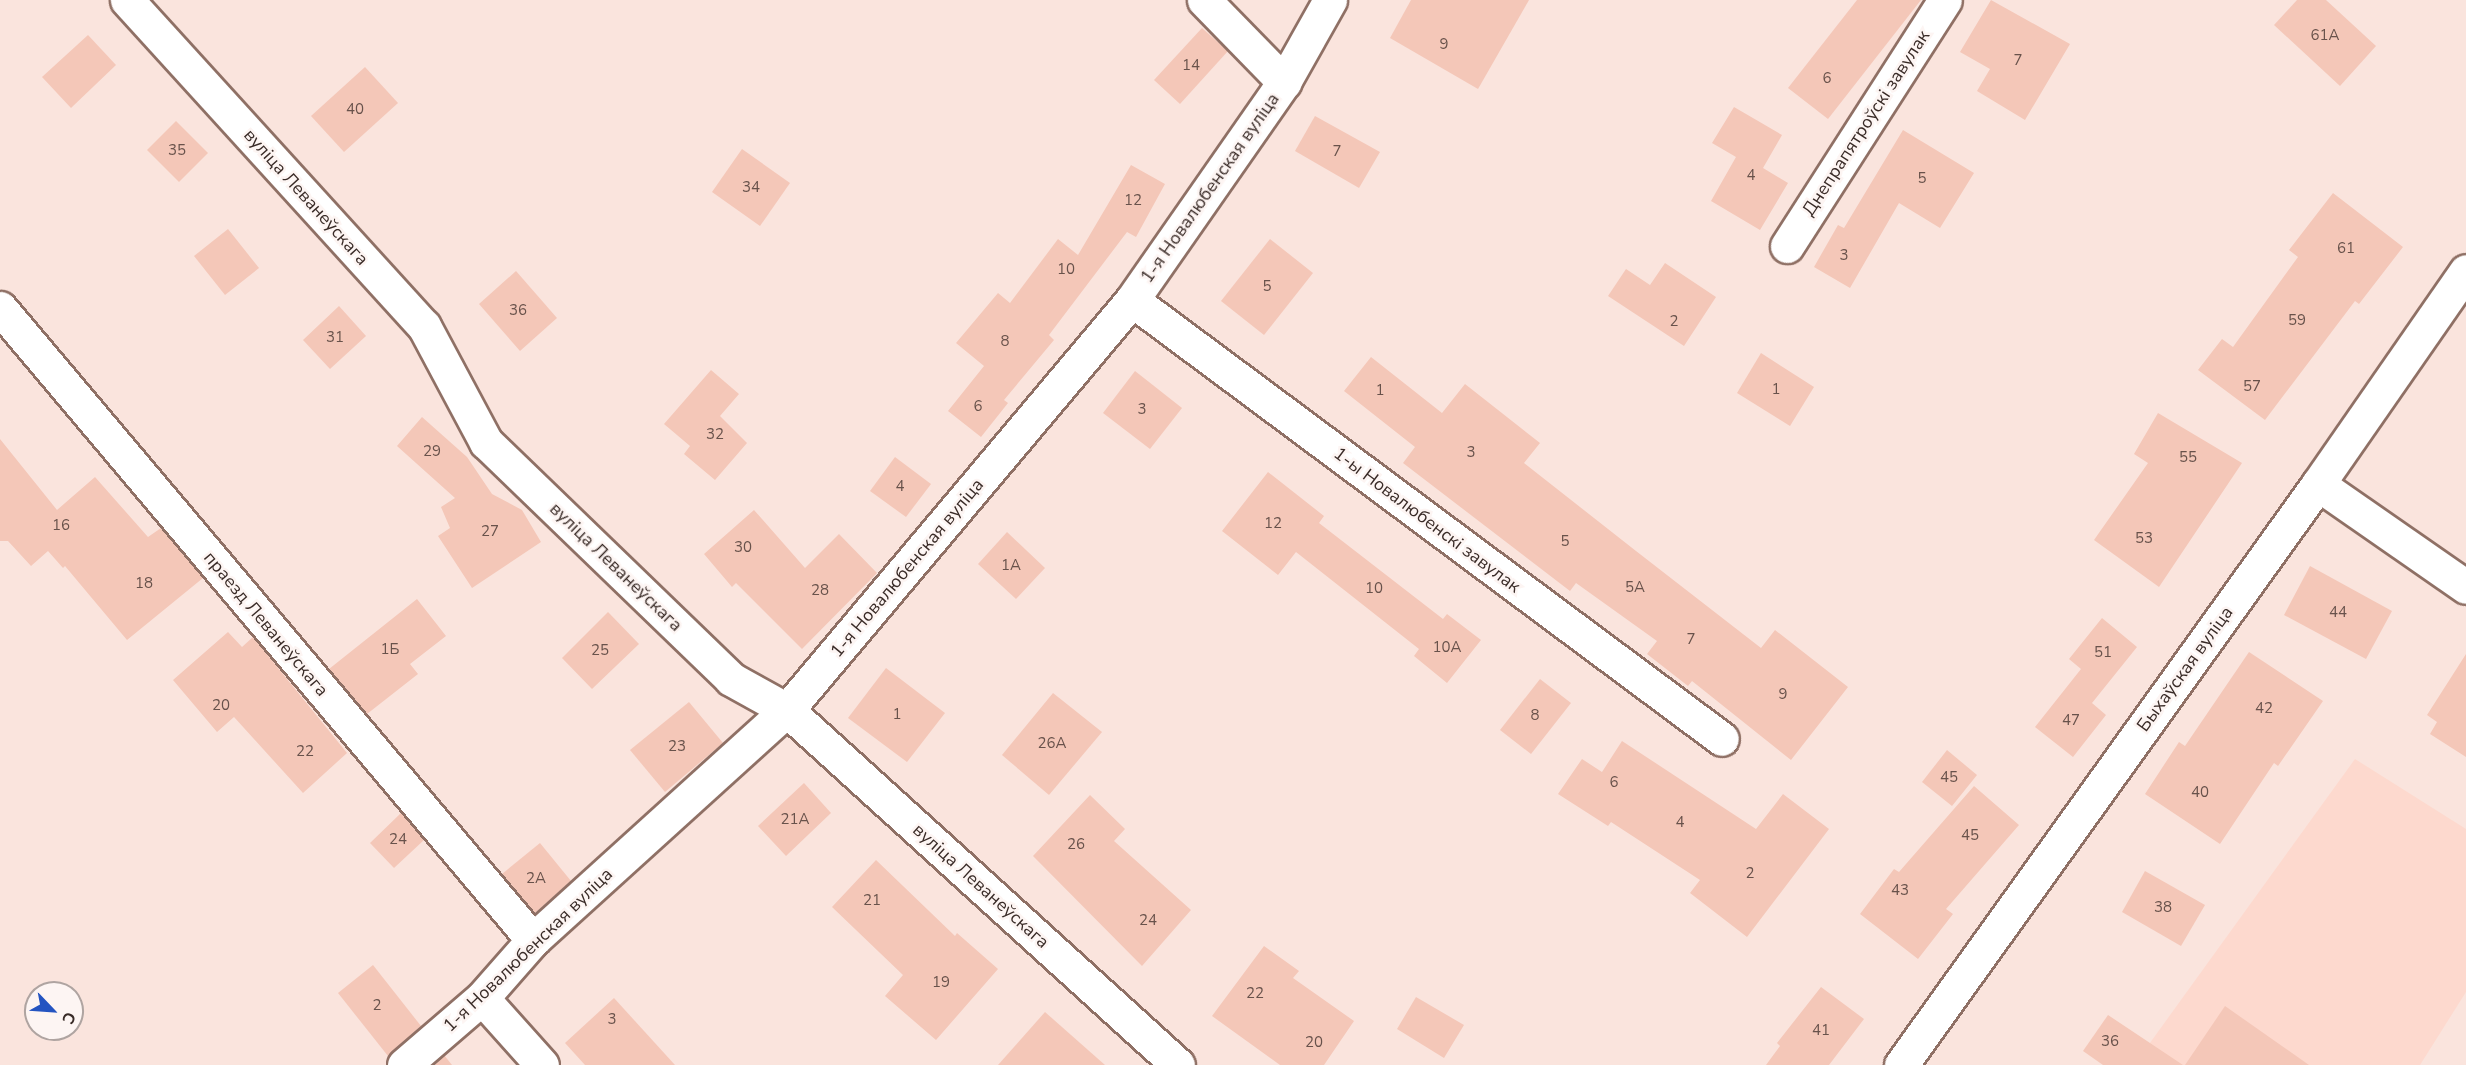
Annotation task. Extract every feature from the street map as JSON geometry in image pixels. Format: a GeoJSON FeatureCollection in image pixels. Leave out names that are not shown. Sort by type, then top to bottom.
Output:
{"type":"FeatureCollection","features":[{"type":"Feature","properties":{"kind":"street","name":"вуліца Леванеўскага"},"geometry":{"type":"LineString","coordinates":[[127,0],[423,326],[486,442],[730,679],[787,710],[1178,1065]]}},
{"type":"Feature","properties":{"kind":"street"},"geometry":{"type":"LineString","coordinates":[[1204,0],[1284,82]]}},
{"type":"Feature","properties":{"kind":"street","name":"1-я Новалюбенская вуліца"},"geometry":{"type":"LineString","coordinates":[[404,1065],[482,998],[533,940],[787,710],[1132,300],[1284,82],[1330,0]]}},
{"type":"Feature","properties":{"kind":"street","name":"Днепрапятроўскі завулак"},"geometry":{"type":"LineString","coordinates":[[1787,246],[1945,0]]}},
{"type":"Feature","properties":{"kind":"street","name":"Быхаўская вуліца"},"geometry":{"type":"LineString","coordinates":[[1901,1065],[2318,484],[2466,271]]}},
{"type":"Feature","properties":{"kind":"street","name":"1-ы Новалюбенскі завулак"},"geometry":{"type":"LineString","coordinates":[[1132,300],[1722,739]]}},
{"type":"Feature","properties":{"kind":"street","name":"праезд Леванеўскага"},"geometry":{"type":"LineString","coordinates":[[0,308],[533,940]]}},
{"type":"Feature","properties":{"kind":"street"},"geometry":{"type":"LineString","coordinates":[[2318,484],[2466,587]]}},
{"type":"Feature","properties":{"kind":"street"},"geometry":{"type":"LineString","coordinates":[[482,998],[542,1065]]}},
{"type":"Feature","properties":{"kind":"shaded area"},"geometry":{"type":"Polygon","coordinates":[[[2355,759],[2466,829],[2466,992],[2420,1065],[2134,1065],[2355,759]]]}},
{"type":"Feature","properties":{"kind":"building"},"geometry":{"type":"Polygon","coordinates":[[[1411,0],[1529,0],[1478,89],[1390,38],[1411,0]]]}},
{"type":"Feature","properties":{"kind":"building"},"geometry":{"type":"Polygon","coordinates":[[[1857,0],[1921,0],[1828,119],[1788,88],[1857,0]]]}},
{"type":"Feature","properties":{"kind":"building"},"geometry":{"type":"Polygon","coordinates":[[[1991,0],[2070,44],[2025,120],[1977,91],[1990,69],[1960,52],[1991,0]]]}},
{"type":"Feature","properties":{"kind":"building"},"geometry":{"type":"Polygon","coordinates":[[[2297,0],[2326,0],[2376,46],[2340,86],[2274,25],[2297,0]]]}},
{"type":"Feature","properties":{"kind":"building"},"geometry":{"type":"Polygon","coordinates":[[[1202,28],[1228,51],[1180,104],[1154,80],[1202,28]]]}},
{"type":"Feature","properties":{"kind":"building"},"geometry":{"type":"Polygon","coordinates":[[[88,35],[116,65],[71,108],[42,77],[88,35]]]}},
{"type":"Feature","properties":{"kind":"building"},"geometry":{"type":"Polygon","coordinates":[[[365,67],[398,103],[344,152],[311,116],[365,67]]]}},
{"type":"Feature","properties":{"kind":"building"},"geometry":{"type":"Polygon","coordinates":[[[1734,107],[1782,135],[1763,168],[1788,183],[1760,230],[1711,201],[1736,157],[1712,143],[1734,107]]]}},
{"type":"Feature","properties":{"kind":"building"},"geometry":{"type":"Polygon","coordinates":[[[1315,116],[1380,152],[1359,188],[1295,151],[1315,116]]]}},
{"type":"Feature","properties":{"kind":"building"},"geometry":{"type":"Polygon","coordinates":[[[176,121],[208,153],[179,182],[147,150],[176,121]]]}},
{"type":"Feature","properties":{"kind":"building"},"geometry":{"type":"Polygon","coordinates":[[[1903,130],[1974,173],[1940,228],[1899,203],[1850,288],[1814,267],[1838,225],[1844,228],[1903,130]]]}},
{"type":"Feature","properties":{"kind":"building"},"geometry":{"type":"Polygon","coordinates":[[[742,149],[790,183],[760,226],[712,192],[742,149]]]}},
{"type":"Feature","properties":{"kind":"building"},"geometry":{"type":"Polygon","coordinates":[[[1131,165],[1165,184],[1136,237],[1127,232],[1049,335],[1054,340],[1004,400],[1008,403],[981,437],[948,411],[984,366],[956,343],[998,293],[1010,303],[1058,239],[1078,255],[1131,165]]]}},
{"type":"Feature","properties":{"kind":"building"},"geometry":{"type":"Polygon","coordinates":[[[2333,193],[2403,247],[2359,304],[2355,301],[2265,420],[2198,370],[2222,339],[2233,347],[2298,257],[2289,250],[2333,193]]]}},
{"type":"Feature","properties":{"kind":"building"},"geometry":{"type":"Polygon","coordinates":[[[228,229],[259,268],[225,295],[194,256],[228,229]]]}},
{"type":"Feature","properties":{"kind":"building"},"geometry":{"type":"Polygon","coordinates":[[[1270,239],[1313,273],[1264,335],[1221,301],[1270,239]]]}},
{"type":"Feature","properties":{"kind":"building"},"geometry":{"type":"Polygon","coordinates":[[[1665,263],[1716,297],[1684,346],[1608,296],[1626,269],[1650,285],[1665,263]]]}},
{"type":"Feature","properties":{"kind":"building"},"geometry":{"type":"Polygon","coordinates":[[[516,271],[557,318],[520,351],[479,304],[516,271]]]}},
{"type":"Feature","properties":{"kind":"building"},"geometry":{"type":"Polygon","coordinates":[[[339,306],[366,336],[330,369],[303,340],[339,306]]]}},
{"type":"Feature","properties":{"kind":"building"},"geometry":{"type":"Polygon","coordinates":[[[1761,353],[1814,387],[1790,426],[1737,393],[1761,353]]]}},
{"type":"Feature","properties":{"kind":"building"},"geometry":{"type":"Polygon","coordinates":[[[1371,357],[1442,413],[1465,384],[1540,443],[1524,463],[1761,648],[1775,630],[1848,687],[1791,760],[1692,681],[1688,686],[1647,654],[1657,641],[1576,583],[1570,591],[1403,463],[1415,447],[1344,391],[1371,357]]]}},
{"type":"Feature","properties":{"kind":"building"},"geometry":{"type":"Polygon","coordinates":[[[711,370],[739,394],[720,416],[747,443],[715,480],[684,454],[690,446],[664,424],[711,370]]]}},
{"type":"Feature","properties":{"kind":"building"},"geometry":{"type":"Polygon","coordinates":[[[1135,371],[1182,408],[1150,449],[1103,413],[1135,371]]]}},
{"type":"Feature","properties":{"kind":"building"},"geometry":{"type":"Polygon","coordinates":[[[2158,413],[2242,463],[2159,587],[2094,540],[2148,463],[2134,454],[2158,413]]]}},
{"type":"Feature","properties":{"kind":"building"},"geometry":{"type":"Polygon","coordinates":[[[422,417],[467,457],[492,494],[522,510],[541,542],[472,588],[438,536],[450,528],[441,507],[455,498],[397,446],[422,417]]]}},
{"type":"Feature","properties":{"kind":"building"},"geometry":{"type":"Polygon","coordinates":[[[0,439],[57,510],[95,477],[148,537],[161,528],[203,578],[127,640],[65,566],[63,568],[48,551],[31,566],[8,541],[0,541],[0,439]]]}},
{"type":"Feature","properties":{"kind":"building"},"geometry":{"type":"Polygon","coordinates":[[[895,457],[931,484],[906,517],[870,491],[895,457]]]}},
{"type":"Feature","properties":{"kind":"building"},"geometry":{"type":"Polygon","coordinates":[[[1268,472],[1324,516],[1319,523],[1443,619],[1447,614],[1481,640],[1447,683],[1414,656],[1419,649],[1296,552],[1278,575],[1222,531],[1268,472]]]}},
{"type":"Feature","properties":{"kind":"building"},"geometry":{"type":"Polygon","coordinates":[[[754,510],[805,568],[839,534],[877,573],[802,649],[736,583],[732,587],[704,554],[754,510]]]}},
{"type":"Feature","properties":{"kind":"building"},"geometry":{"type":"Polygon","coordinates":[[[1007,532],[1045,568],[1016,599],[978,564],[1007,532]]]}},
{"type":"Feature","properties":{"kind":"building"},"geometry":{"type":"Polygon","coordinates":[[[2310,566],[2392,611],[2366,659],[2284,615],[2310,566]]]}},
{"type":"Feature","properties":{"kind":"building"},"geometry":{"type":"Polygon","coordinates":[[[417,599],[446,636],[410,664],[418,674],[367,714],[329,669],[417,599]]]}},
{"type":"Feature","properties":{"kind":"building"},"geometry":{"type":"Polygon","coordinates":[[[608,612],[639,644],[592,689],[562,658],[608,612]]]}},
{"type":"Feature","properties":{"kind":"building"},"geometry":{"type":"Polygon","coordinates":[[[2102,618],[2137,647],[2092,703],[2106,715],[2073,757],[2035,727],[2081,669],[2069,659],[2102,618]]]}},
{"type":"Feature","properties":{"kind":"building"},"geometry":{"type":"Polygon","coordinates":[[[228,632],[242,647],[253,637],[347,753],[303,793],[234,717],[217,732],[173,680],[228,632]]]}},
{"type":"Feature","properties":{"kind":"building"},"geometry":{"type":"Polygon","coordinates":[[[2249,652],[2323,701],[2278,766],[2274,763],[2220,844],[2145,794],[2179,742],[2185,746],[2249,652]]]}},
{"type":"Feature","properties":{"kind":"building"},"geometry":{"type":"Polygon","coordinates":[[[2466,654],[2466,757],[2430,734],[2437,722],[2427,715],[2466,654]]]}},
{"type":"Feature","properties":{"kind":"building"},"geometry":{"type":"Polygon","coordinates":[[[886,668],[945,713],[907,762],[848,718],[886,668]]]}},
{"type":"Feature","properties":{"kind":"building"},"geometry":{"type":"Polygon","coordinates":[[[1540,679],[1571,703],[1531,754],[1500,730],[1540,679]]]}},
{"type":"Feature","properties":{"kind":"building"},"geometry":{"type":"Polygon","coordinates":[[[1053,693],[1102,732],[1049,795],[1002,755],[1053,693]]]}},
{"type":"Feature","properties":{"kind":"building"},"geometry":{"type":"Polygon","coordinates":[[[689,702],[723,743],[665,792],[630,750],[689,702]]]}},
{"type":"Feature","properties":{"kind":"building"},"geometry":{"type":"Polygon","coordinates":[[[1622,741],[1756,829],[1783,794],[1829,829],[1747,937],[1690,893],[1700,880],[1611,822],[1608,826],[1558,794],[1582,759],[1602,772],[1622,741]]]}},
{"type":"Feature","properties":{"kind":"building"},"geometry":{"type":"Polygon","coordinates":[[[1947,750],[1977,775],[1952,806],[1922,782],[1947,750]]]}},
{"type":"Feature","properties":{"kind":"building"},"geometry":{"type":"Polygon","coordinates":[[[804,783],[831,813],[786,856],[758,826],[804,783]]]}},
{"type":"Feature","properties":{"kind":"building"},"geometry":{"type":"Polygon","coordinates":[[[1974,786],[2019,825],[1946,909],[1953,914],[1918,959],[1860,914],[1894,869],[1899,872],[1974,786]]]}},
{"type":"Feature","properties":{"kind":"building"},"geometry":{"type":"Polygon","coordinates":[[[1090,795],[1125,829],[1114,841],[1191,910],[1142,966],[1033,856],[1090,795]]]}},
{"type":"Feature","properties":{"kind":"building"},"geometry":{"type":"Polygon","coordinates":[[[401,813],[424,840],[394,868],[370,843],[401,813]]]}},
{"type":"Feature","properties":{"kind":"building"},"geometry":{"type":"Polygon","coordinates":[[[540,843],[571,881],[535,913],[502,874],[540,843]]]}},
{"type":"Feature","properties":{"kind":"building"},"geometry":{"type":"Polygon","coordinates":[[[876,860],[955,936],[957,933],[998,969],[936,1040],[885,996],[903,975],[832,907],[876,860]]]}},
{"type":"Feature","properties":{"kind":"building"},"geometry":{"type":"Polygon","coordinates":[[[2145,871],[2205,905],[2181,946],[2122,912],[2145,871]]]}},
{"type":"Feature","properties":{"kind":"building"},"geometry":{"type":"Polygon","coordinates":[[[1264,946],[1299,971],[1293,978],[1354,1021],[1324,1065],[1280,1065],[1212,1016],[1264,946]]]}},
{"type":"Feature","properties":{"kind":"building"},"geometry":{"type":"Polygon","coordinates":[[[373,965],[421,1026],[388,1056],[338,993],[373,965]]]}},
{"type":"Feature","properties":{"kind":"building"},"geometry":{"type":"Polygon","coordinates":[[[1821,987],[1864,1019],[1829,1065],[1766,1065],[1780,1046],[1777,1043],[1821,987]]]}},
{"type":"Feature","properties":{"kind":"building"},"geometry":{"type":"Polygon","coordinates":[[[1416,997],[1464,1025],[1444,1058],[1397,1029],[1416,997]]]}},
{"type":"Feature","properties":{"kind":"building"},"geometry":{"type":"Polygon","coordinates":[[[614,998],[675,1065],[585,1065],[565,1043],[614,998]]]}},
{"type":"Feature","properties":{"kind":"building"},"geometry":{"type":"Polygon","coordinates":[[[2225,1006],[2309,1065],[2185,1065],[2225,1006]]]}},
{"type":"Feature","properties":{"kind":"building"},"geometry":{"type":"Polygon","coordinates":[[[1045,1012],[1105,1065],[998,1065],[1045,1012]]]}},
{"type":"Feature","properties":{"kind":"building"},"geometry":{"type":"Polygon","coordinates":[[[2108,1015],[2183,1065],[2103,1065],[2083,1051],[2108,1015]]]}},
{"type":"Feature","properties":{"kind":"building"},"geometry":{"type":"Polygon","coordinates":[[[444,1055],[452,1065],[433,1065],[444,1055]]]}}]}
